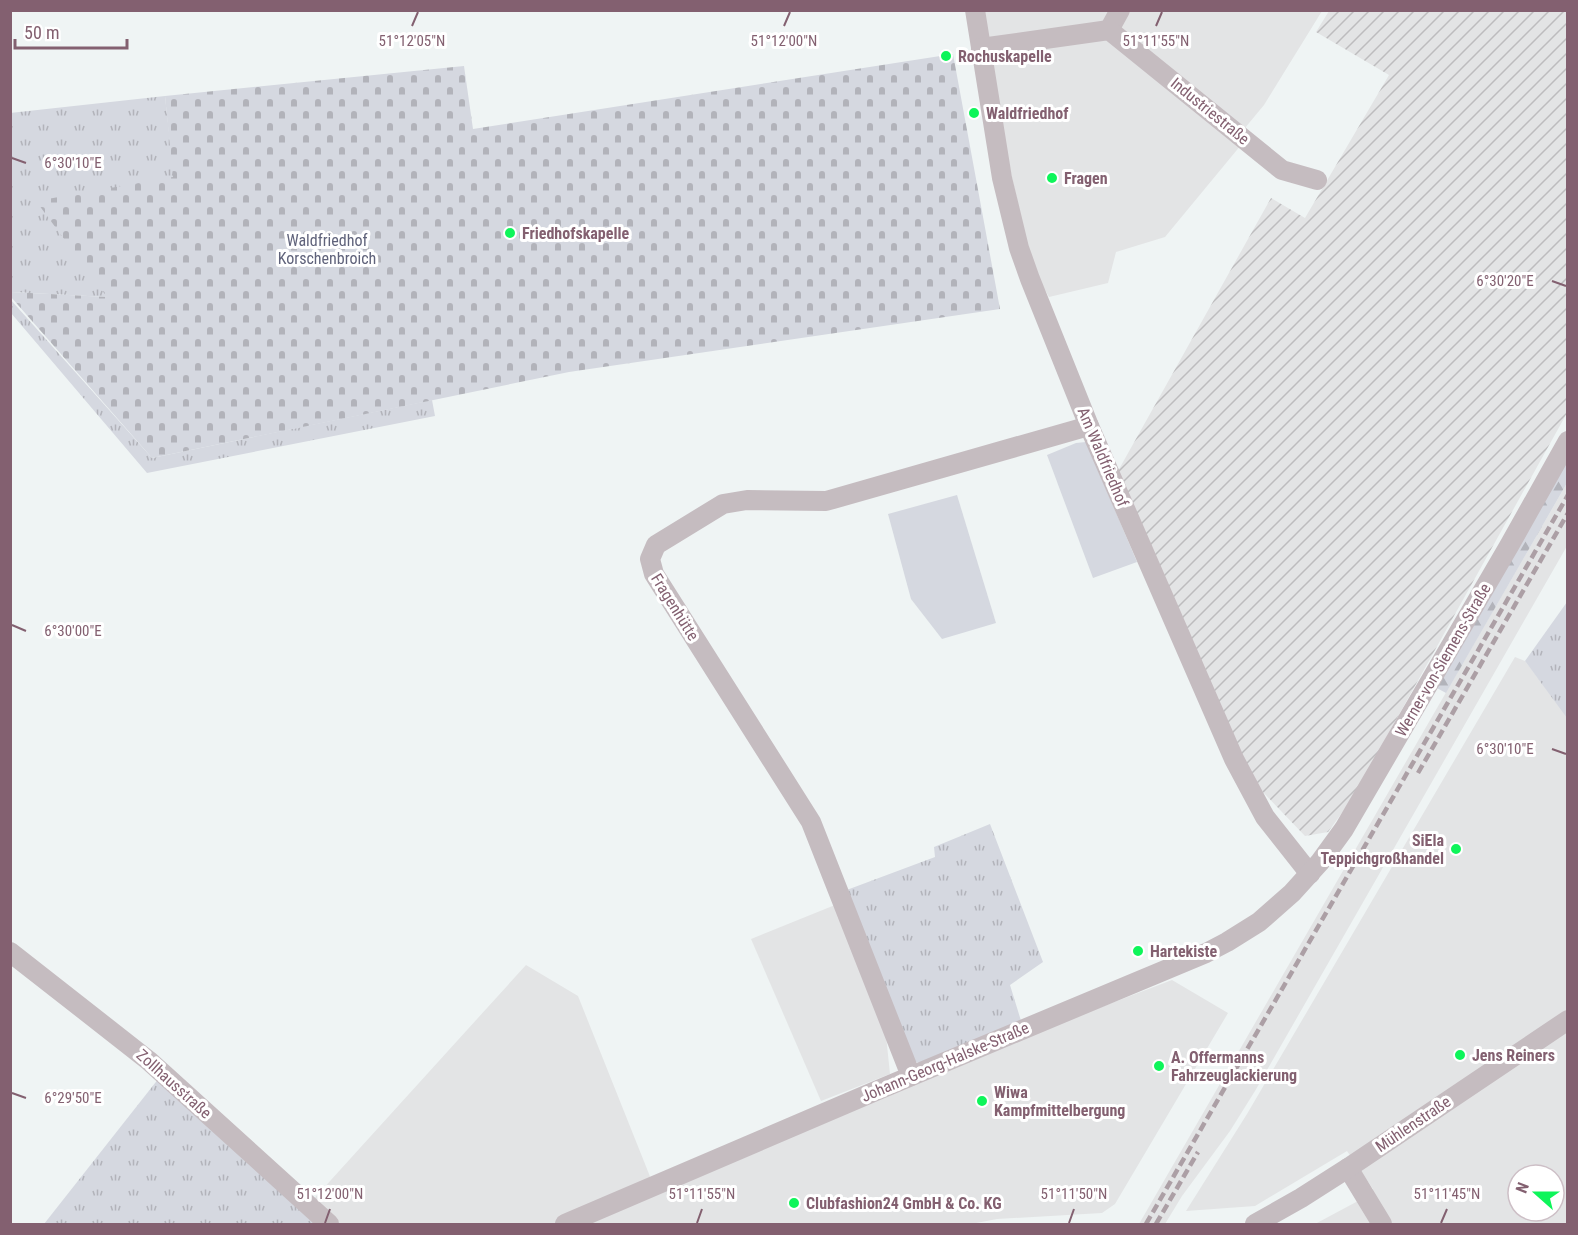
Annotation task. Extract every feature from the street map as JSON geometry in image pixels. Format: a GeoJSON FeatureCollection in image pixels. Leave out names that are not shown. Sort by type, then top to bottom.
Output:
{"type":"FeatureCollection","features":[{"type":"Feature","properties":{"kind":"street","name":"Am Waldfriedhof"},"geometry":{"type":"LineString","coordinates":[[975,10],[1002,178],[1019,248],[1033,288],[1178,634],[1247,785],[1275,831],[1310,874]]}},
{"type":"Feature","properties":{"kind":"street"},"geometry":{"type":"LineString","coordinates":[[981,48],[1109,30],[1120,10]]}},
{"type":"Feature","properties":{"kind":"street","name":"Industriestraße"},"geometry":{"type":"LineString","coordinates":[[1109,30],[1282,170],[1317,180]]}},
{"type":"Feature","properties":{"kind":"street","name":"Fragenhütte"},"geometry":{"type":"LineString","coordinates":[[911,1076],[811,822],[654,574],[650,564],[650,555],[660,541],[723,504],[747,500],[835,499],[1089,426]]}},
{"type":"Feature","properties":{"kind":"street","name":"Werner-von-Siemens-Straße"},"geometry":{"type":"LineString","coordinates":[[1310,874],[1330,849],[1356,809],[1568,441]]}},
{"type":"Feature","properties":{"kind":"street","name":"Johann-Georg-Halske-Straße"},"geometry":{"type":"LineString","coordinates":[[565,1224],[1206,953],[1265,918],[1310,874]]}},
{"type":"Feature","properties":{"kind":"street","name":"Zollhausstraße"},"geometry":{"type":"LineString","coordinates":[[10,952],[155,1066],[329,1224]]}},
{"type":"Feature","properties":{"kind":"street","name":"Mühlenstraße"},"geometry":{"type":"LineString","coordinates":[[1255,1224],[1348,1168],[1568,1020]]}},
{"type":"Feature","properties":{"kind":"street"},"geometry":{"type":"LineString","coordinates":[[1348,1168],[1382,1224]]}},
{"type":"Feature","properties":{"kind":"shaded area"},"geometry":{"type":"Polygon","coordinates":[[[979,11],[1322,11],[1264,105],[1235,140],[1241,145],[1165,237],[1116,252],[1108,283],[1049,297],[1032,267],[979,11]]]}},
{"type":"Feature","properties":{"kind":"shaded area"},"geometry":{"type":"Polygon","coordinates":[[[1329,11],[1567,11],[1567,413],[1352,799],[1328,832],[1305,836],[1260,789],[1231,752],[1118,471],[1271,198],[1305,218],[1389,75],[1316,32],[1329,11]]]}},
{"type":"Feature","properties":{"kind":"shaded area"},"geometry":{"type":"Polygon","coordinates":[[[1567,483],[1567,546],[1255,1091],[1165,1224],[1139,1224],[1567,483]]]}},
{"type":"Feature","properties":{"kind":"shaded area"},"geometry":{"type":"Polygon","coordinates":[[[1515,657],[1525,661],[1567,716],[1567,1224],[1315,1224],[1358,1201],[1373,1189],[1347,1151],[1255,1206],[1186,1211],[1247,1114],[1515,657]]]}},
{"type":"Feature","properties":{"kind":"shaded area"},"geometry":{"type":"Polygon","coordinates":[[[835,905],[885,1026],[890,1074],[821,1101],[751,939],[835,905]]]}},
{"type":"Feature","properties":{"kind":"shaded area"},"geometry":{"type":"Polygon","coordinates":[[[526,965],[578,996],[651,1179],[1172,980],[1228,1013],[1115,1204],[1102,1213],[997,1219],[971,1224],[337,1224],[311,1202],[526,965]]]}},
{"type":"Feature","properties":{"kind":"green space","name":"Waldfriedhof Korschenbroich"},"geometry":{"type":"Polygon","coordinates":[[[953,54],[1000,309],[569,372],[152,458],[11,297],[11,292],[107,297],[36,201],[173,177],[165,96],[464,66],[473,129],[953,54]]]}},
{"type":"Feature","properties":{"kind":"green space"},"geometry":{"type":"Polygon","coordinates":[[[165,96],[174,177],[107,297],[11,292],[10,113],[165,96]]]}},
{"type":"Feature","properties":{"kind":"green space"},"geometry":{"type":"Polygon","coordinates":[[[10,299],[152,458],[432,400],[435,416],[147,473],[11,313],[10,299]]]}},
{"type":"Feature","properties":{"kind":"green space"},"geometry":{"type":"Polygon","coordinates":[[[1086,442],[1137,562],[1093,578],[1047,455],[1076,443],[1086,442]]]}},
{"type":"Feature","properties":{"kind":"green space"},"geometry":{"type":"Polygon","coordinates":[[[1567,456],[1567,483],[1446,693],[1435,687],[1567,456]]]}},
{"type":"Feature","properties":{"kind":"green space"},"geometry":{"type":"Polygon","coordinates":[[[957,495],[996,623],[942,639],[911,599],[888,514],[957,495]]]}},
{"type":"Feature","properties":{"kind":"green space"},"geometry":{"type":"Polygon","coordinates":[[[1567,602],[1567,718],[1525,661],[1567,602]]]}},
{"type":"Feature","properties":{"kind":"green space"},"geometry":{"type":"Polygon","coordinates":[[[990,824],[1043,962],[1010,985],[1022,1024],[925,1064],[910,1061],[844,891],[935,857],[934,847],[990,824]]]}},
{"type":"Feature","properties":{"kind":"green space"},"geometry":{"type":"Polygon","coordinates":[[[159,1078],[315,1224],[44,1224],[159,1078]]]}},
{"type":"Feature","properties":{"kind":"railway"},"geometry":{"type":"LineString","coordinates":[[1146,1224],[1568,495]]}},
{"type":"Feature","properties":{"kind":"railway"},"geometry":{"type":"LineString","coordinates":[[1418,773],[1568,513]]}},
{"type":"Feature","properties":{"kind":"railway"},"geometry":{"type":"LineString","coordinates":[[1156,1224],[1198,1152]]}},
{"type":"Feature","properties":{"kind":"place","name":"Rochuskapelle"},"geometry":{"type":"Point","coordinates":[946,56]}},
{"type":"Feature","properties":{"kind":"place","name":"Waldfriedhof"},"geometry":{"type":"Point","coordinates":[974,113]}},
{"type":"Feature","properties":{"kind":"place","name":"Fragen"},"geometry":{"type":"Point","coordinates":[1052,178]}},
{"type":"Feature","properties":{"kind":"place","name":"Friedhofskapelle"},"geometry":{"type":"Point","coordinates":[510,233]}},
{"type":"Feature","properties":{"kind":"place","name":"SiEla Teppichgroßhandel"},"geometry":{"type":"Point","coordinates":[1456,849]}},
{"type":"Feature","properties":{"kind":"place","name":"Hartekiste"},"geometry":{"type":"Point","coordinates":[1138,951]}},
{"type":"Feature","properties":{"kind":"place","name":"Jens Reiners"},"geometry":{"type":"Point","coordinates":[1460,1055]}},
{"type":"Feature","properties":{"kind":"place","name":"A. Offermanns Fahrzeuglackierung"},"geometry":{"type":"Point","coordinates":[1159,1066]}},
{"type":"Feature","properties":{"kind":"place","name":"Wiwa Kampfmittelbergung"},"geometry":{"type":"Point","coordinates":[982,1101]}},
{"type":"Feature","properties":{"kind":"place","name":"Clubfashion24 GmbH & Co. KG"},"geometry":{"type":"Point","coordinates":[794,1203]}}]}
